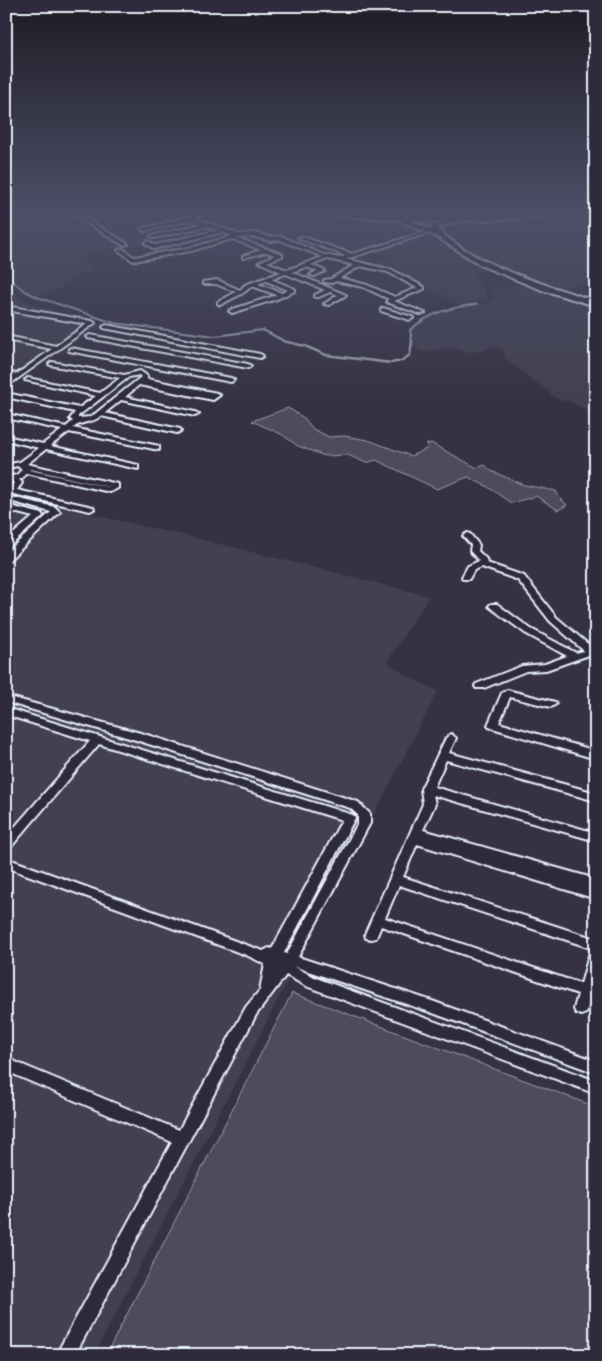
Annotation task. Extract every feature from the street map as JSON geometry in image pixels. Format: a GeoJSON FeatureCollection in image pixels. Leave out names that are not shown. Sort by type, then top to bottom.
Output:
{"type":"FeatureCollection","features":[{"type":"Feature","properties":{"kind":"main road"},"geometry":{"type":"LineString","coordinates":[[512,275],[545,288],[596,304]]}},
{"type":"Feature","properties":{"kind":"street"},"geometry":{"type":"LineString","coordinates":[[220,303],[252,284],[276,275]]}},
{"type":"Feature","properties":{"kind":"street"},"geometry":{"type":"LineString","coordinates":[[290,275],[343,295],[327,304]]}},
{"type":"Feature","properties":{"kind":"street"},"geometry":{"type":"LineString","coordinates":[[326,281],[342,275]]}},
{"type":"Feature","properties":{"kind":"street"},"geometry":{"type":"LineString","coordinates":[[376,314],[394,301],[422,287],[395,275]]}},
{"type":"Feature","properties":{"kind":"street"},"geometry":{"type":"LineString","coordinates":[[232,311],[293,290],[264,279]]}},
{"type":"Feature","properties":{"kind":"street"},"geometry":{"type":"LineString","coordinates":[[335,279],[365,286],[422,313]]}},
{"type":"Feature","properties":{"kind":"street"},"geometry":{"type":"LineString","coordinates":[[205,283],[218,282],[240,292]]}},
{"type":"Feature","properties":{"kind":"street"},"geometry":{"type":"LineString","coordinates":[[252,284],[282,295]]}},
{"type":"Feature","properties":{"kind":"street"},"geometry":{"type":"LineString","coordinates":[[317,296],[330,290]]}},
{"type":"Feature","properties":{"kind":"street"},"geometry":{"type":"LineString","coordinates":[[6,308],[93,324],[6,385]]}},
{"type":"Feature","properties":{"kind":"street"},"geometry":{"type":"LineString","coordinates":[[383,310],[410,318]]}},
{"type":"Feature","properties":{"kind":"street"},"geometry":{"type":"LineString","coordinates":[[106,327],[260,356]]}},
{"type":"Feature","properties":{"kind":"street"},"geometry":{"type":"LineString","coordinates":[[90,337],[248,366]]}},
{"type":"Feature","properties":{"kind":"street"},"geometry":{"type":"LineString","coordinates":[[6,338],[58,348]]}},
{"type":"Feature","properties":{"kind":"street"},"geometry":{"type":"LineString","coordinates":[[90,509],[12,491],[18,483],[8,479],[44,446],[78,421],[88,421],[100,414],[141,379],[151,365],[182,341]]}},
{"type":"Feature","properties":{"kind":"street"},"geometry":{"type":"LineString","coordinates":[[71,350],[231,380]]}},
{"type":"Feature","properties":{"kind":"street"},"geometry":{"type":"LineString","coordinates":[[52,364],[124,378]]}},
{"type":"Feature","properties":{"kind":"street"},"geometry":{"type":"LineString","coordinates":[[6,374],[19,376]]}},
{"type":"Feature","properties":{"kind":"street"},"geometry":{"type":"LineString","coordinates":[[78,421],[74,417],[81,410],[131,374],[141,379],[213,398],[217,395],[141,379]]}},
{"type":"Feature","properties":{"kind":"street"},"geometry":{"type":"LineString","coordinates":[[28,380],[102,395]]}},
{"type":"Feature","properties":{"kind":"street"},"geometry":{"type":"LineString","coordinates":[[6,395],[81,410]]}},
{"type":"Feature","properties":{"kind":"street"},"geometry":{"type":"LineString","coordinates":[[120,398],[196,414]]}},
{"type":"Feature","properties":{"kind":"street"},"geometry":{"type":"LineString","coordinates":[[100,414],[177,430]]}},
{"type":"Feature","properties":{"kind":"street"},"geometry":{"type":"LineString","coordinates":[[6,416],[156,448]]}},
{"type":"Feature","properties":{"kind":"street"},"geometry":{"type":"LineString","coordinates":[[6,438],[135,467]]}},
{"type":"Feature","properties":{"kind":"street"},"geometry":{"type":"LineString","coordinates":[[7,465],[22,466],[115,486],[110,490],[22,466]]}},
{"type":"Feature","properties":{"kind":"street"},"geometry":{"type":"LineString","coordinates":[[6,498],[55,510]]}},
{"type":"Feature","properties":{"kind":"street"},"geometry":{"type":"LineString","coordinates":[[6,507],[39,516]]}},
{"type":"Feature","properties":{"kind":"street"},"geometry":{"type":"LineString","coordinates":[[6,545],[39,516],[55,510]]}},
{"type":"Feature","properties":{"kind":"street"},"geometry":{"type":"LineString","coordinates":[[6,558],[51,519],[56,513],[55,510]]}},
{"type":"Feature","properties":{"kind":"street"},"geometry":{"type":"LineString","coordinates":[[467,536],[474,543],[474,551],[483,561],[482,564]]}},
{"type":"Feature","properties":{"kind":"street"},"geometry":{"type":"LineString","coordinates":[[466,577],[471,568],[482,564],[521,578],[553,619],[592,652]]}},
{"type":"Feature","properties":{"kind":"street"},"geometry":{"type":"LineString","coordinates":[[494,606],[528,631],[574,656]]}},
{"type":"Feature","properties":{"kind":"street"},"geometry":{"type":"LineString","coordinates":[[480,686],[525,668],[546,667],[574,656],[592,652]]}},
{"type":"Feature","properties":{"kind":"street"},"geometry":{"type":"LineString","coordinates":[[551,704],[507,693],[493,724],[596,755]]}},
{"type":"Feature","properties":{"kind":"street"},"geometry":{"type":"LineString","coordinates":[[6,699],[153,741],[354,805],[364,814],[364,822],[287,965],[251,1011],[65,1355]]}},
{"type":"Feature","properties":{"kind":"street"},"geometry":{"type":"LineString","coordinates":[[6,711],[349,818]]}},
{"type":"Feature","properties":{"kind":"street"},"geometry":{"type":"LineString","coordinates":[[371,934],[429,804],[427,789],[451,738]]}},
{"type":"Feature","properties":{"kind":"street"},"geometry":{"type":"LineString","coordinates":[[6,845],[97,739]]}},
{"type":"Feature","properties":{"kind":"street"},"geometry":{"type":"LineString","coordinates":[[443,755],[595,794]]}},
{"type":"Feature","properties":{"kind":"street"},"geometry":{"type":"LineString","coordinates":[[427,789],[596,837]]}},
{"type":"Feature","properties":{"kind":"street"},"geometry":{"type":"LineString","coordinates":[[265,991],[274,958],[349,818],[361,811]]}},
{"type":"Feature","properties":{"kind":"street"},"geometry":{"type":"LineString","coordinates":[[415,836],[596,884]]}},
{"type":"Feature","properties":{"kind":"street"},"geometry":{"type":"LineString","coordinates":[[415,836],[596,894]]}},
{"type":"Feature","properties":{"kind":"street"},"geometry":{"type":"LineString","coordinates":[[6,862],[274,958],[311,982],[596,1088]]}},
{"type":"Feature","properties":{"kind":"street"},"geometry":{"type":"LineString","coordinates":[[395,880],[596,944]]}},
{"type":"Feature","properties":{"kind":"street"},"geometry":{"type":"LineString","coordinates":[[377,920],[585,990]]}},
{"type":"Feature","properties":{"kind":"street"},"geometry":{"type":"LineString","coordinates":[[581,1009],[596,950]]}},
{"type":"Feature","properties":{"kind":"street"},"geometry":{"type":"LineString","coordinates":[[287,965],[432,1007],[596,1067]]}},
{"type":"Feature","properties":{"kind":"street"},"geometry":{"type":"LineString","coordinates":[[6,1064],[183,1139]]}},
{"type":"Feature","properties":{"kind":"shaded area"},"geometry":{"type":"Polygon","coordinates":[[[81,275],[56,290],[36,296],[25,291],[6,276],[81,275]]]}},
{"type":"Feature","properties":{"kind":"shaded area"},"geometry":{"type":"Polygon","coordinates":[[[398,275],[476,275],[473,278],[484,289],[488,299],[460,305],[398,275]]]}},
{"type":"Feature","properties":{"kind":"shaded area"},"geometry":{"type":"Polygon","coordinates":[[[517,275],[596,275],[596,282],[592,281],[555,289],[517,275]]]}},
{"type":"Feature","properties":{"kind":"shaded area"},"geometry":{"type":"Polygon","coordinates":[[[528,284],[596,306],[596,415],[570,402],[557,399],[505,358],[504,351],[493,346],[481,351],[467,352],[454,347],[422,352],[412,346],[410,330],[428,317],[492,301],[493,295],[489,290],[528,284]]]}},
{"type":"Feature","properties":{"kind":"shaded area"},"geometry":{"type":"Polygon","coordinates":[[[6,287],[30,303],[101,325],[6,388],[6,287]]]}},
{"type":"Feature","properties":{"kind":"shaded area"},"geometry":{"type":"Polygon","coordinates":[[[288,408],[304,418],[313,429],[329,437],[344,436],[368,440],[411,456],[428,448],[426,445],[431,443],[477,468],[485,465],[491,471],[524,485],[556,491],[567,505],[558,510],[536,496],[511,503],[488,487],[468,477],[437,489],[376,460],[366,463],[348,455],[325,456],[298,446],[281,434],[252,421],[288,408]]]}},
{"type":"Feature","properties":{"kind":"shaded area"},"geometry":{"type":"Polygon","coordinates":[[[6,495],[196,538],[429,596],[387,662],[409,677],[438,691],[94,1355],[6,1355],[6,495]]]}},
{"type":"Feature","properties":{"kind":"shaded area"},"geometry":{"type":"Polygon","coordinates":[[[292,993],[596,1107],[596,1355],[106,1355],[292,993]]]}},
{"type":"Feature","properties":{"kind":"waterway"},"geometry":{"type":"LineString","coordinates":[[6,276],[25,291],[37,297],[114,323],[215,336],[263,330],[285,341]]}},
{"type":"Feature","properties":{"kind":"waterway"},"geometry":{"type":"LineString","coordinates":[[412,342],[410,330],[425,319],[450,309],[477,304]]}},
{"type":"Feature","properties":{"kind":"waterway"},"geometry":{"type":"LineString","coordinates":[[285,341],[305,346],[326,355],[391,363],[401,361],[410,355],[412,342]]}}]}
